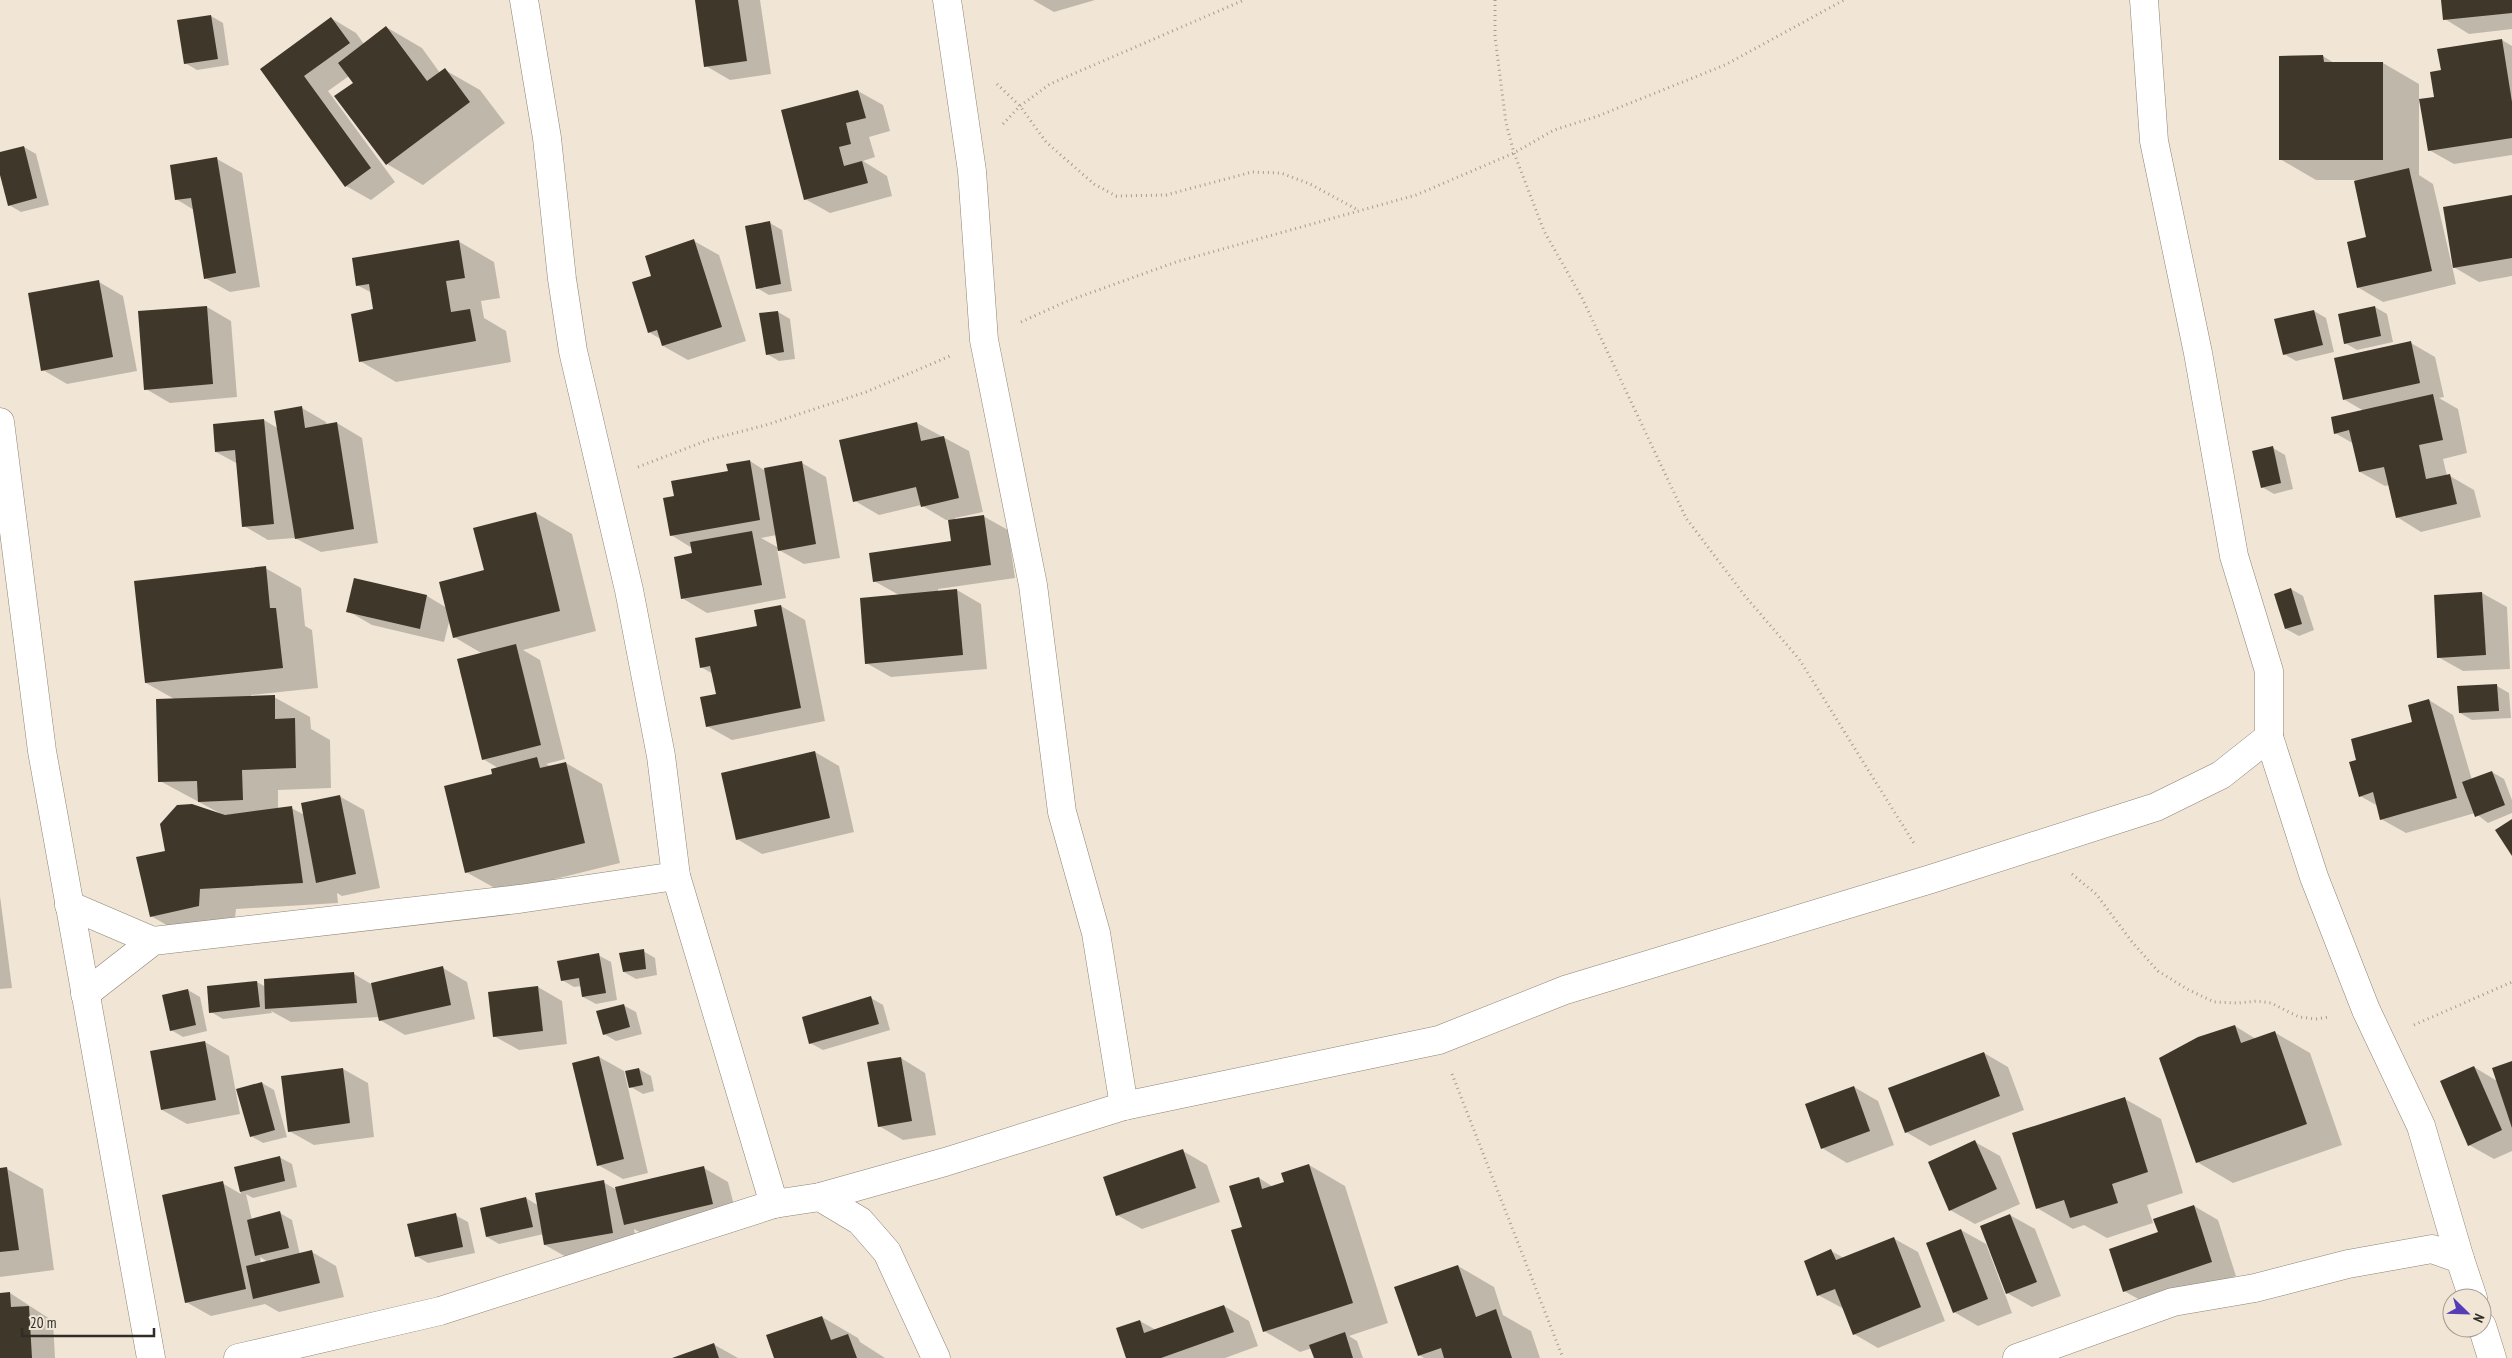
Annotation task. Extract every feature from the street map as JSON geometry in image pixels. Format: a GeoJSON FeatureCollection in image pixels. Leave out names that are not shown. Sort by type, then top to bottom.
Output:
{"type":"FeatureCollection","features":[{"type":"Feature","properties":{"kind":"street"},"geometry":{"type":"LineString","coordinates":[[524,0],[547,138],[562,279],[573,351],[629,590],[661,756],[676,876],[774,1204]]}},
{"type":"Feature","properties":{"kind":"street"},"geometry":{"type":"LineString","coordinates":[[947,0],[972,171],[984,340],[1034,585],[1062,812],[1096,933],[1124,1106]]}},
{"type":"Feature","properties":{"kind":"street"},"geometry":{"type":"LineString","coordinates":[[2144,0],[2154,141],[2198,353],[2234,556],[2269,671],[2269,737],[2314,877],[2366,1010],[2421,1126],[2470,1288]]}},
{"type":"Feature","properties":{"kind":"street"},"geometry":{"type":"LineString","coordinates":[[0,422],[42,751],[151,1358]]}},
{"type":"Feature","properties":{"kind":"street"},"geometry":{"type":"LineString","coordinates":[[238,1358],[440,1311],[774,1204],[820,1197],[945,1162],[1124,1106],[1439,1040],[1565,990],[1931,879],[2156,807],[2221,775],[2269,737]]}},
{"type":"Feature","properties":{"kind":"street"},"geometry":{"type":"LineString","coordinates":[[69,905],[153,941],[519,900],[676,876]]}},
{"type":"Feature","properties":{"kind":"street"},"geometry":{"type":"LineString","coordinates":[[85,994],[153,941]]}},
{"type":"Feature","properties":{"kind":"street"},"geometry":{"type":"LineString","coordinates":[[820,1197],[860,1221],[887,1252],[936,1358]]}},
{"type":"Feature","properties":{"kind":"street"},"geometry":{"type":"LineString","coordinates":[[2017,1358],[2173,1302],[2255,1288],[2348,1264],[2432,1249],[2460,1259]]}},
{"type":"Feature","properties":{"kind":"street"},"geometry":{"type":"LineString","coordinates":[[2486,1338],[2492,1358]]}},
{"type":"Feature","properties":{"kind":"path"},"geometry":{"type":"LineString","coordinates":[[972,171],[1001,126],[1020,106],[1050,84],[1244,0]]}},
{"type":"Feature","properties":{"kind":"path"},"geometry":{"type":"LineString","coordinates":[[1494,0],[1494,37],[1506,123],[1514,153],[1544,231],[1582,298],[1686,518],[1745,596],[1799,659],[1912,839],[1931,879]]}},
{"type":"Feature","properties":{"kind":"path"},"geometry":{"type":"LineString","coordinates":[[602,480],[708,440],[766,424],[866,392],[1065,302],[1176,262],[1416,195],[1514,153],[1554,130],[1598,116],[1725,65],[1844,0]]}},
{"type":"Feature","properties":{"kind":"path"},"geometry":{"type":"LineString","coordinates":[[1020,106],[1046,142],[1094,184],[1116,196],[1166,195],[1252,172],[1281,174],[1310,184],[1359,210]]}},
{"type":"Feature","properties":{"kind":"path"},"geometry":{"type":"LineString","coordinates":[[2037,844],[2096,894],[2132,942],[2158,971],[2187,989],[2214,1002],[2238,1003],[2257,1001],[2271,1003],[2300,1017],[2316,1019],[2366,1010]]}},
{"type":"Feature","properties":{"kind":"path"},"geometry":{"type":"LineString","coordinates":[[2381,1040],[2512,982]]}},
{"type":"Feature","properties":{"kind":"path"},"geometry":{"type":"LineString","coordinates":[[1439,1040],[1562,1358]]}},
{"type":"Feature","properties":{"kind":"building"},"geometry":{"type":"Polygon","coordinates":[[[695,0],[738,0],[747,61],[704,67],[695,0]]]}},
{"type":"Feature","properties":{"kind":"building"},"geometry":{"type":"Polygon","coordinates":[[[2441,0],[2512,0],[2512,13],[2443,20],[2441,0]]]}},
{"type":"Feature","properties":{"kind":"building"},"geometry":{"type":"Polygon","coordinates":[[[211,15],[218,59],[184,64],[177,20],[211,15]]]}},
{"type":"Feature","properties":{"kind":"building"},"geometry":{"type":"Polygon","coordinates":[[[331,17],[350,43],[304,76],[371,168],[345,187],[260,69],[331,17]]]}},
{"type":"Feature","properties":{"kind":"building"},"geometry":{"type":"Polygon","coordinates":[[[386,26],[427,81],[445,68],[470,102],[386,165],[334,96],[353,83],[338,63],[386,26]]]}},
{"type":"Feature","properties":{"kind":"building"},"geometry":{"type":"Polygon","coordinates":[[[2502,39],[2512,102],[2512,138],[2428,151],[2419,99],[2434,97],[2430,72],[2441,70],[2437,49],[2502,39]]]}},
{"type":"Feature","properties":{"kind":"building"},"geometry":{"type":"Polygon","coordinates":[[[2323,55],[2324,62],[2383,62],[2383,160],[2279,160],[2279,56],[2323,55]]]}},
{"type":"Feature","properties":{"kind":"building"},"geometry":{"type":"Polygon","coordinates":[[[858,90],[866,118],[846,123],[851,144],[839,147],[844,166],[862,161],[868,183],[804,200],[781,110],[858,90]]]}},
{"type":"Feature","properties":{"kind":"building"},"geometry":{"type":"Polygon","coordinates":[[[24,146],[37,198],[8,206],[0,175],[0,152],[24,146]]]}},
{"type":"Feature","properties":{"kind":"building"},"geometry":{"type":"Polygon","coordinates":[[[217,157],[236,273],[204,279],[191,198],[175,200],[170,165],[217,157]]]}},
{"type":"Feature","properties":{"kind":"building"},"geometry":{"type":"Polygon","coordinates":[[[2409,168],[2432,271],[2357,288],[2347,242],[2366,237],[2354,181],[2409,168]]]}},
{"type":"Feature","properties":{"kind":"building"},"geometry":{"type":"Polygon","coordinates":[[[2512,195],[2512,258],[2453,268],[2443,207],[2512,195]]]}},
{"type":"Feature","properties":{"kind":"building"},"geometry":{"type":"Polygon","coordinates":[[[770,221],[781,284],[756,289],[745,226],[770,221]]]}},
{"type":"Feature","properties":{"kind":"building"},"geometry":{"type":"Polygon","coordinates":[[[694,239],[722,327],[662,346],[657,330],[648,333],[632,282],[651,276],[645,256],[694,239]]]}},
{"type":"Feature","properties":{"kind":"building"},"geometry":{"type":"Polygon","coordinates":[[[459,240],[465,278],[446,281],[451,312],[470,309],[476,341],[359,362],[351,314],[373,309],[369,284],[356,286],[352,258],[459,240]]]}},
{"type":"Feature","properties":{"kind":"building"},"geometry":{"type":"Polygon","coordinates":[[[99,280],[113,357],[41,371],[28,293],[99,280]]]}},
{"type":"Feature","properties":{"kind":"building"},"geometry":{"type":"Polygon","coordinates":[[[207,306],[213,384],[144,390],[138,311],[207,306]]]}},
{"type":"Feature","properties":{"kind":"building"},"geometry":{"type":"Polygon","coordinates":[[[2375,306],[2381,336],[2344,344],[2338,314],[2375,306]]]}},
{"type":"Feature","properties":{"kind":"building"},"geometry":{"type":"Polygon","coordinates":[[[2314,310],[2323,345],[2283,355],[2274,319],[2314,310]]]}},
{"type":"Feature","properties":{"kind":"building"},"geometry":{"type":"Polygon","coordinates":[[[778,311],[784,352],[766,355],[759,313],[778,311]]]}},
{"type":"Feature","properties":{"kind":"building"},"geometry":{"type":"Polygon","coordinates":[[[2411,341],[2420,383],[2343,400],[2334,358],[2411,341]]]}},
{"type":"Feature","properties":{"kind":"building"},"geometry":{"type":"Polygon","coordinates":[[[2433,394],[2443,440],[2419,445],[2426,479],[2450,474],[2457,504],[2396,518],[2384,467],[2359,472],[2349,430],[2334,434],[2331,417],[2433,394]]]}},
{"type":"Feature","properties":{"kind":"building"},"geometry":{"type":"Polygon","coordinates":[[[302,406],[305,428],[337,422],[354,529],[295,539],[274,411],[302,406]]]}},
{"type":"Feature","properties":{"kind":"building"},"geometry":{"type":"Polygon","coordinates":[[[264,419],[274,524],[242,527],[235,450],[215,452],[213,424],[264,419]]]}},
{"type":"Feature","properties":{"kind":"building"},"geometry":{"type":"Polygon","coordinates":[[[917,422],[921,441],[944,436],[959,498],[921,507],[916,487],[853,502],[839,440],[917,422]]]}},
{"type":"Feature","properties":{"kind":"building"},"geometry":{"type":"Polygon","coordinates":[[[2273,446],[2281,483],[2261,488],[2252,451],[2273,446]]]}},
{"type":"Feature","properties":{"kind":"building"},"geometry":{"type":"Polygon","coordinates":[[[750,460],[760,520],[670,536],[663,498],[674,496],[671,481],[728,471],[726,464],[750,460]]]}},
{"type":"Feature","properties":{"kind":"building"},"geometry":{"type":"Polygon","coordinates":[[[802,461],[816,544],[778,551],[764,468],[802,461]]]}},
{"type":"Feature","properties":{"kind":"building"},"geometry":{"type":"Polygon","coordinates":[[[536,512],[560,611],[453,638],[439,582],[484,570],[473,528],[536,512]]]}},
{"type":"Feature","properties":{"kind":"building"},"geometry":{"type":"Polygon","coordinates":[[[984,515],[991,565],[873,582],[869,553],[951,541],[948,520],[984,515]]]}},
{"type":"Feature","properties":{"kind":"building"},"geometry":{"type":"Polygon","coordinates":[[[752,531],[762,585],[681,599],[674,557],[692,553],[690,542],[752,531]]]}},
{"type":"Feature","properties":{"kind":"building"},"geometry":{"type":"Polygon","coordinates":[[[266,566],[270,608],[276,608],[283,668],[145,683],[134,581],[266,566]]]}},
{"type":"Feature","properties":{"kind":"building"},"geometry":{"type":"Polygon","coordinates":[[[354,578],[427,595],[420,629],[346,612],[354,578]]]}},
{"type":"Feature","properties":{"kind":"building"},"geometry":{"type":"Polygon","coordinates":[[[2291,588],[2302,624],[2285,629],[2274,594],[2291,588]]]}},
{"type":"Feature","properties":{"kind":"building"},"geometry":{"type":"Polygon","coordinates":[[[957,589],[963,655],[865,664],[860,598],[957,589]]]}},
{"type":"Feature","properties":{"kind":"building"},"geometry":{"type":"Polygon","coordinates":[[[2482,592],[2486,655],[2437,658],[2434,595],[2482,592]]]}},
{"type":"Feature","properties":{"kind":"building"},"geometry":{"type":"Polygon","coordinates":[[[781,605],[801,708],[706,727],[700,697],[716,694],[710,666],[700,668],[695,638],[757,626],[754,610],[781,605]]]}},
{"type":"Feature","properties":{"kind":"building"},"geometry":{"type":"Polygon","coordinates":[[[516,644],[541,745],[482,760],[457,659],[516,644]]]}},
{"type":"Feature","properties":{"kind":"building"},"geometry":{"type":"Polygon","coordinates":[[[2497,684],[2499,711],[2459,713],[2457,686],[2497,684]]]}},
{"type":"Feature","properties":{"kind":"building"},"geometry":{"type":"Polygon","coordinates":[[[275,695],[275,719],[295,718],[296,768],[242,770],[243,800],[198,802],[197,781],[158,782],[156,699],[275,695]]]}},
{"type":"Feature","properties":{"kind":"building"},"geometry":{"type":"Polygon","coordinates":[[[2429,699],[2457,798],[2380,820],[2373,792],[2359,797],[2349,762],[2356,760],[2351,739],[2412,722],[2408,705],[2429,699]]]}},
{"type":"Feature","properties":{"kind":"building"},"geometry":{"type":"Polygon","coordinates":[[[815,751],[830,818],[736,840],[721,773],[815,751]]]}},
{"type":"Feature","properties":{"kind":"building"},"geometry":{"type":"Polygon","coordinates":[[[537,757],[540,768],[566,762],[585,843],[465,873],[444,786],[492,774],[491,769],[537,757]]]}},
{"type":"Feature","properties":{"kind":"building"},"geometry":{"type":"Polygon","coordinates":[[[2492,771],[2505,805],[2475,817],[2462,782],[2492,771]]]}},
{"type":"Feature","properties":{"kind":"building"},"geometry":{"type":"Polygon","coordinates":[[[340,795],[356,874],[316,883],[301,803],[340,795]]]}},
{"type":"Feature","properties":{"kind":"building"},"geometry":{"type":"Polygon","coordinates":[[[192,804],[225,815],[292,806],[303,883],[200,889],[199,906],[150,917],[136,857],[165,851],[160,824],[177,805],[192,804]]]}},
{"type":"Feature","properties":{"kind":"building"},"geometry":{"type":"Polygon","coordinates":[[[2512,819],[2512,856],[2495,830],[2512,819]]]}},
{"type":"Feature","properties":{"kind":"building"},"geometry":{"type":"Polygon","coordinates":[[[644,949],[646,969],[623,972],[619,953],[644,949]]]}},
{"type":"Feature","properties":{"kind":"building"},"geometry":{"type":"Polygon","coordinates":[[[599,953],[606,993],[582,997],[579,978],[561,981],[557,961],[599,953]]]}},
{"type":"Feature","properties":{"kind":"building"},"geometry":{"type":"Polygon","coordinates":[[[443,966],[451,1005],[379,1021],[371,983],[443,966]]]}},
{"type":"Feature","properties":{"kind":"building"},"geometry":{"type":"Polygon","coordinates":[[[354,972],[357,1003],[265,1009],[264,979],[354,972]]]}},
{"type":"Feature","properties":{"kind":"building"},"geometry":{"type":"Polygon","coordinates":[[[257,981],[260,1007],[209,1013],[207,986],[257,981]]]}},
{"type":"Feature","properties":{"kind":"building"},"geometry":{"type":"Polygon","coordinates":[[[538,986],[543,1031],[493,1037],[488,992],[538,986]]]}},
{"type":"Feature","properties":{"kind":"building"},"geometry":{"type":"Polygon","coordinates":[[[188,989],[196,1025],[170,1031],[162,995],[188,989]]]}},
{"type":"Feature","properties":{"kind":"building"},"geometry":{"type":"Polygon","coordinates":[[[871,996],[879,1024],[809,1044],[802,1017],[871,996]]]}},
{"type":"Feature","properties":{"kind":"building"},"geometry":{"type":"Polygon","coordinates":[[[624,1004],[630,1027],[603,1035],[596,1011],[624,1004]]]}},
{"type":"Feature","properties":{"kind":"building"},"geometry":{"type":"Polygon","coordinates":[[[2235,1025],[2241,1043],[2275,1031],[2307,1124],[2196,1163],[2159,1058],[2198,1037],[2235,1025]]]}},
{"type":"Feature","properties":{"kind":"building"},"geometry":{"type":"Polygon","coordinates":[[[205,1041],[216,1100],[161,1110],[150,1051],[205,1041]]]}},
{"type":"Feature","properties":{"kind":"building"},"geometry":{"type":"Polygon","coordinates":[[[1984,1052],[2000,1096],[1905,1133],[1888,1088],[1984,1052]]]}},
{"type":"Feature","properties":{"kind":"building"},"geometry":{"type":"Polygon","coordinates":[[[599,1056],[624,1159],[597,1166],[572,1063],[599,1056]]]}},
{"type":"Feature","properties":{"kind":"building"},"geometry":{"type":"Polygon","coordinates":[[[901,1057],[912,1121],[878,1127],[867,1062],[901,1057]]]}},
{"type":"Feature","properties":{"kind":"building"},"geometry":{"type":"Polygon","coordinates":[[[2512,1061],[2512,1128],[2492,1068],[2512,1061]]]}},
{"type":"Feature","properties":{"kind":"building"},"geometry":{"type":"Polygon","coordinates":[[[2474,1066],[2502,1130],[2468,1146],[2440,1081],[2474,1066]]]}},
{"type":"Feature","properties":{"kind":"building"},"geometry":{"type":"Polygon","coordinates":[[[343,1068],[350,1123],[288,1132],[281,1076],[343,1068]]]}},
{"type":"Feature","properties":{"kind":"building"},"geometry":{"type":"Polygon","coordinates":[[[639,1068],[643,1085],[629,1088],[625,1071],[639,1068]]]}},
{"type":"Feature","properties":{"kind":"building"},"geometry":{"type":"Polygon","coordinates":[[[262,1082],[275,1130],[250,1137],[236,1089],[262,1082]]]}},
{"type":"Feature","properties":{"kind":"building"},"geometry":{"type":"Polygon","coordinates":[[[1854,1086],[1870,1131],[1821,1149],[1805,1104],[1854,1086]]]}},
{"type":"Feature","properties":{"kind":"building"},"geometry":{"type":"Polygon","coordinates":[[[2125,1097],[2148,1172],[2112,1184],[2118,1203],[2070,1218],[2064,1200],[2036,1209],[2012,1133],[2125,1097]]]}},
{"type":"Feature","properties":{"kind":"building"},"geometry":{"type":"Polygon","coordinates":[[[1975,1140],[1997,1189],[1949,1211],[1928,1162],[1975,1140]]]}},
{"type":"Feature","properties":{"kind":"building"},"geometry":{"type":"Polygon","coordinates":[[[1183,1149],[1196,1188],[1116,1216],[1103,1177],[1183,1149]]]}},
{"type":"Feature","properties":{"kind":"building"},"geometry":{"type":"Polygon","coordinates":[[[280,1156],[285,1181],[240,1192],[234,1167],[280,1156]]]}},
{"type":"Feature","properties":{"kind":"building"},"geometry":{"type":"Polygon","coordinates":[[[1309,1164],[1353,1303],[1263,1332],[1231,1230],[1242,1227],[1229,1186],[1259,1177],[1262,1189],[1284,1182],[1281,1173],[1309,1164]]]}},
{"type":"Feature","properties":{"kind":"building"},"geometry":{"type":"Polygon","coordinates":[[[704,1166],[713,1204],[624,1225],[615,1187],[704,1166]]]}},
{"type":"Feature","properties":{"kind":"building"},"geometry":{"type":"Polygon","coordinates":[[[7,1167],[19,1250],[0,1252],[0,1168],[7,1167]]]}},
{"type":"Feature","properties":{"kind":"building"},"geometry":{"type":"Polygon","coordinates":[[[604,1180],[613,1233],[544,1245],[535,1193],[604,1180]]]}},
{"type":"Feature","properties":{"kind":"building"},"geometry":{"type":"Polygon","coordinates":[[[223,1181],[246,1289],[185,1303],[162,1195],[223,1181]]]}},
{"type":"Feature","properties":{"kind":"building"},"geometry":{"type":"Polygon","coordinates":[[[526,1197],[533,1227],[486,1237],[480,1208],[526,1197]]]}},
{"type":"Feature","properties":{"kind":"building"},"geometry":{"type":"Polygon","coordinates":[[[2194,1205],[2212,1262],[2123,1292],[2109,1249],[2158,1232],[2153,1219],[2194,1205]]]}},
{"type":"Feature","properties":{"kind":"building"},"geometry":{"type":"Polygon","coordinates":[[[280,1211],[289,1248],[255,1256],[247,1220],[280,1211]]]}},
{"type":"Feature","properties":{"kind":"building"},"geometry":{"type":"Polygon","coordinates":[[[456,1213],[463,1247],[415,1257],[407,1224],[456,1213]]]}},
{"type":"Feature","properties":{"kind":"building"},"geometry":{"type":"Polygon","coordinates":[[[2010,1214],[2037,1282],[2006,1294],[1980,1226],[2010,1214]]]}},
{"type":"Feature","properties":{"kind":"building"},"geometry":{"type":"Polygon","coordinates":[[[1961,1229],[1988,1299],[1953,1313],[1926,1243],[1961,1229]]]}},
{"type":"Feature","properties":{"kind":"building"},"geometry":{"type":"Polygon","coordinates":[[[1894,1237],[1921,1307],[1853,1335],[1835,1289],[1817,1296],[1804,1261],[1831,1249],[1836,1260],[1894,1237]]]}},
{"type":"Feature","properties":{"kind":"building"},"geometry":{"type":"Polygon","coordinates":[[[312,1250],[320,1283],[253,1299],[246,1266],[312,1250]]]}},
{"type":"Feature","properties":{"kind":"building"},"geometry":{"type":"Polygon","coordinates":[[[1458,1265],[1476,1317],[1496,1309],[1512,1358],[1444,1358],[1441,1348],[1418,1356],[1394,1287],[1458,1265]]]}},
{"type":"Feature","properties":{"kind":"building"},"geometry":{"type":"Polygon","coordinates":[[[10,1292],[11,1307],[29,1306],[32,1358],[0,1358],[0,1293],[10,1292]]]}},
{"type":"Feature","properties":{"kind":"building"},"geometry":{"type":"Polygon","coordinates":[[[1224,1305],[1234,1332],[1161,1358],[1126,1358],[1116,1328],[1140,1320],[1144,1333],[1224,1305]]]}},
{"type":"Feature","properties":{"kind":"building"},"geometry":{"type":"Polygon","coordinates":[[[822,1316],[831,1340],[848,1334],[857,1358],[774,1358],[766,1335],[822,1316]]]}},
{"type":"Feature","properties":{"kind":"building"},"geometry":{"type":"Polygon","coordinates":[[[1345,1332],[1353,1358],[1314,1358],[1309,1345],[1345,1332]]]}},
{"type":"Feature","properties":{"kind":"building"},"geometry":{"type":"Polygon","coordinates":[[[714,1343],[719,1358],[672,1358],[714,1343]]]}}]}
